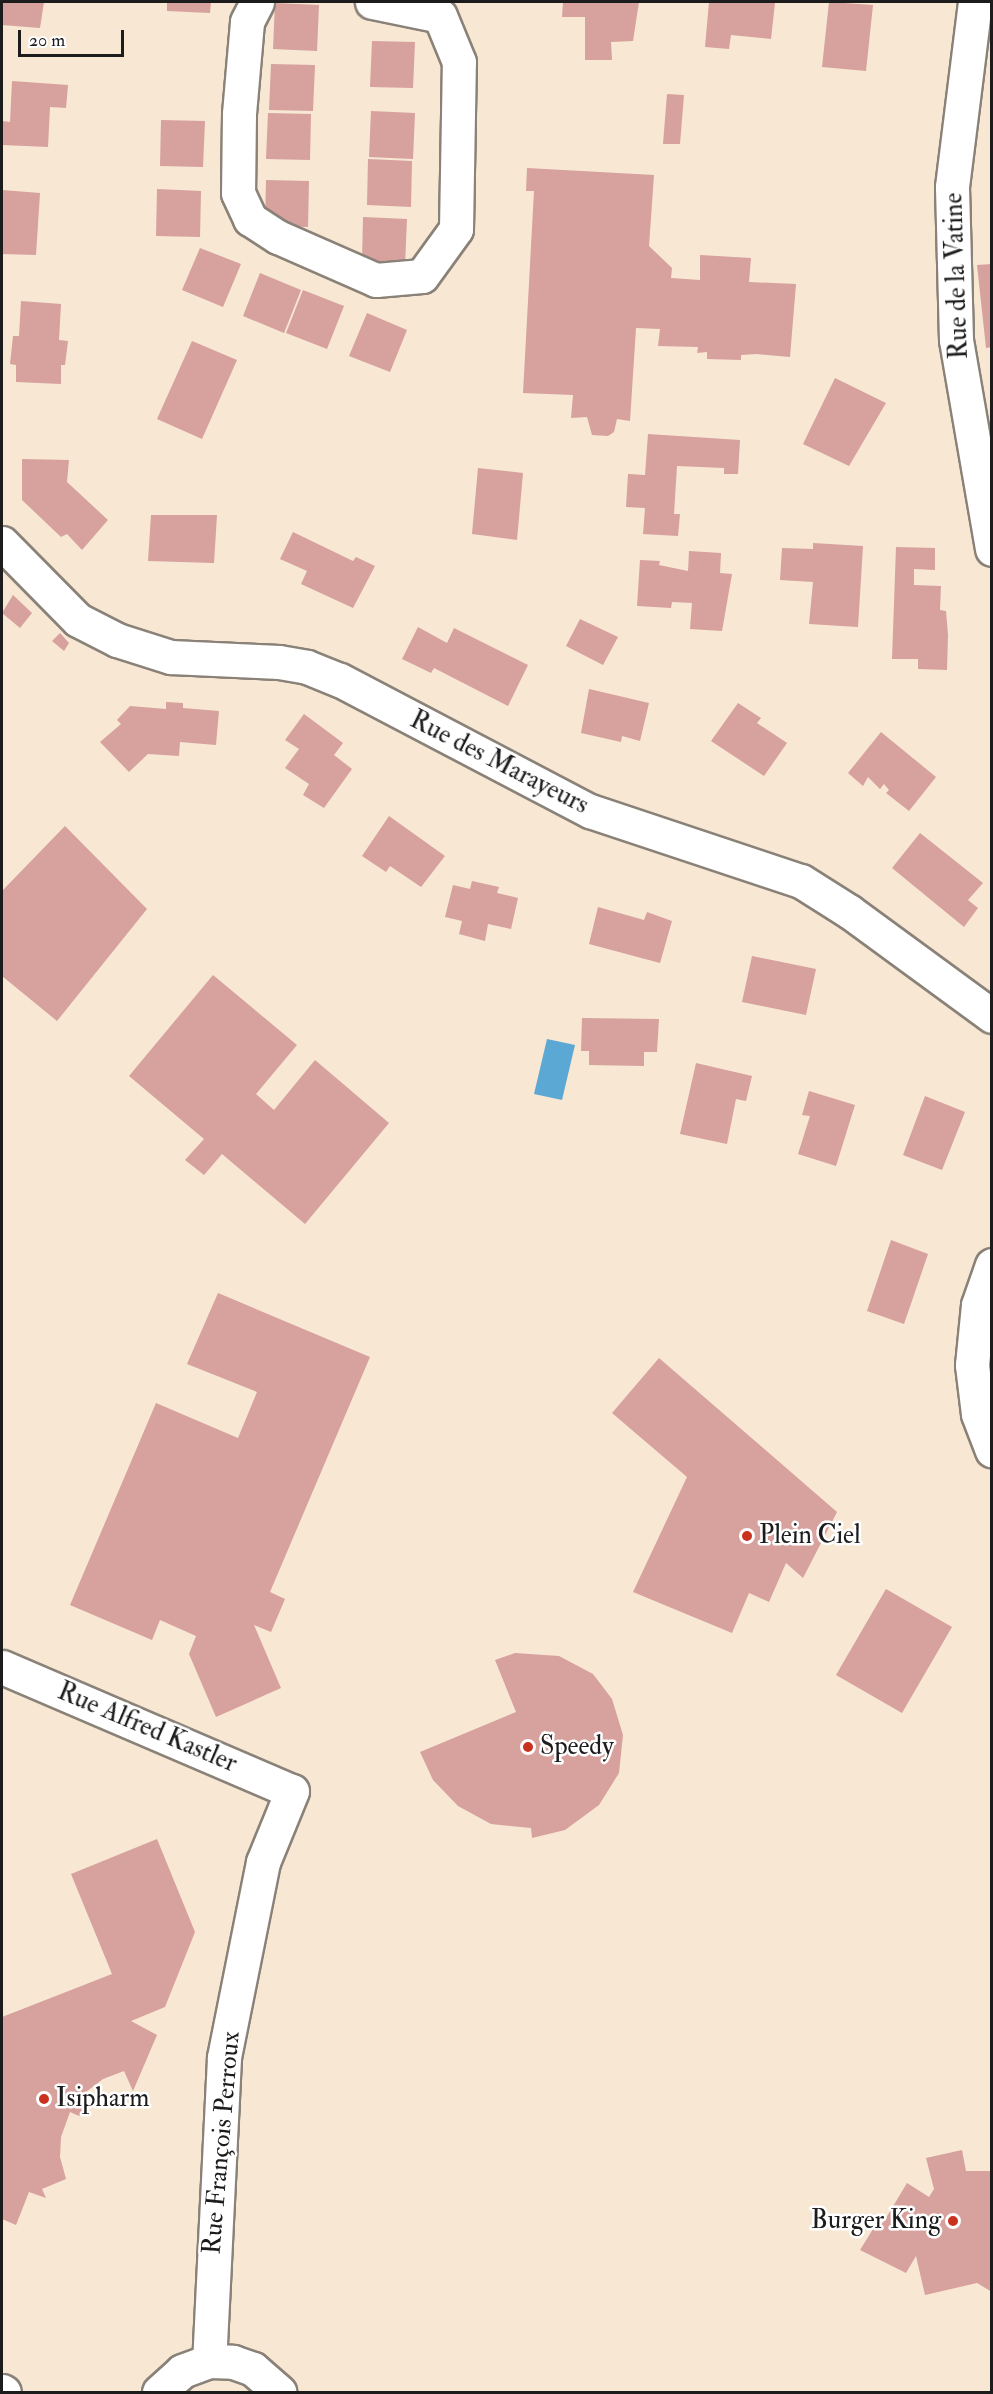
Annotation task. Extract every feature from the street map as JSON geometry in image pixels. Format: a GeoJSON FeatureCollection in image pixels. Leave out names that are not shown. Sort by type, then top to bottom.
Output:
{"type":"FeatureCollection","features":[{"type":"Feature","properties":{"kind":"street"},"geometry":{"type":"LineString","coordinates":[[257,2],[247,22],[239,114],[238,193],[250,219],[278,237],[376,280],[422,276],[456,229],[459,62],[445,9],[372,2]]}},
{"type":"Feature","properties":{"kind":"street","name":"Rue de la Vatine"},"geometry":{"type":"LineString","coordinates":[[975,2],[952,187],[956,340],[992,549]]}},
{"type":"Feature","properties":{"kind":"street","name":"Rue des Marayeurs"},"geometry":{"type":"LineString","coordinates":[[2,543],[78,620],[117,640],[171,657],[279,662],[307,667],[340,680],[590,811],[801,881],[850,912],[992,1016]]}},
{"type":"Feature","properties":{"kind":"street"},"geometry":{"type":"LineString","coordinates":[[992,1265],[978,1305],[972,1365],[978,1414],[992,1450]]}},
{"type":"Feature","properties":{"kind":"street","name":"Rue Alfred Kastler"},"geometry":{"type":"LineString","coordinates":[[2,1667],[291,1791]]}},
{"type":"Feature","properties":{"kind":"street","name":"Rue François Perroux"},"geometry":{"type":"LineString","coordinates":[[209,2361],[224,2058],[263,1862],[291,1791]]}},
{"type":"Feature","properties":{"kind":"street"},"geometry":{"type":"LineString","coordinates":[[159,2392],[182,2371],[209,2361],[233,2362],[253,2369],[279,2392]]}},
{"type":"Feature","properties":{"kind":"water"},"geometry":{"type":"Polygon","coordinates":[[[547,1039],[575,1045],[562,1100],[534,1094],[547,1039]]]}},
{"type":"Feature","properties":{"kind":"building"},"geometry":{"type":"Polygon","coordinates":[[[2,2],[44,2],[40,28],[2,25],[2,2]]]}},
{"type":"Feature","properties":{"kind":"building"},"geometry":{"type":"Polygon","coordinates":[[[167,2],[211,2],[210,13],[167,11],[167,2]]]}},
{"type":"Feature","properties":{"kind":"building"},"geometry":{"type":"Polygon","coordinates":[[[563,2],[639,2],[633,41],[611,42],[612,60],[585,60],[585,17],[562,17],[563,2]]]}},
{"type":"Feature","properties":{"kind":"building"},"geometry":{"type":"Polygon","coordinates":[[[709,2],[775,3],[771,39],[731,35],[729,49],[705,47],[709,2]]]}},
{"type":"Feature","properties":{"kind":"building"},"geometry":{"type":"Polygon","coordinates":[[[829,2],[873,5],[866,71],[822,67],[829,2]]]}},
{"type":"Feature","properties":{"kind":"building"},"geometry":{"type":"Polygon","coordinates":[[[275,3],[319,5],[317,51],[273,49],[275,3]]]}},
{"type":"Feature","properties":{"kind":"building"},"geometry":{"type":"Polygon","coordinates":[[[372,41],[415,42],[413,88],[370,87],[372,41]]]}},
{"type":"Feature","properties":{"kind":"building"},"geometry":{"type":"Polygon","coordinates":[[[271,64],[315,65],[313,111],[269,110],[271,64]]]}},
{"type":"Feature","properties":{"kind":"building"},"geometry":{"type":"Polygon","coordinates":[[[12,81],[68,85],[66,108],[50,107],[48,147],[2,145],[2,121],[10,122],[12,81]]]}},
{"type":"Feature","properties":{"kind":"building"},"geometry":{"type":"Polygon","coordinates":[[[667,94],[684,95],[680,144],[663,144],[667,94]]]}},
{"type":"Feature","properties":{"kind":"building"},"geometry":{"type":"Polygon","coordinates":[[[371,111],[415,113],[413,159],[369,157],[371,111]]]}},
{"type":"Feature","properties":{"kind":"building"},"geometry":{"type":"Polygon","coordinates":[[[268,113],[311,114],[310,160],[266,159],[268,113]]]}},
{"type":"Feature","properties":{"kind":"building"},"geometry":{"type":"Polygon","coordinates":[[[161,120],[205,121],[203,167],[160,166],[161,120]]]}},
{"type":"Feature","properties":{"kind":"building"},"geometry":{"type":"Polygon","coordinates":[[[368,159],[412,161],[411,207],[367,205],[368,159]]]}},
{"type":"Feature","properties":{"kind":"building"},"geometry":{"type":"Polygon","coordinates":[[[527,168],[654,175],[649,246],[672,268],[671,278],[700,280],[700,255],[751,258],[749,282],[796,284],[790,357],[756,354],[741,355],[741,360],[707,359],[707,352],[697,353],[698,347],[658,346],[660,329],[636,328],[630,421],[617,419],[614,432],[608,436],[592,435],[587,417],[571,418],[573,395],[523,393],[534,191],[526,191],[527,168]]]}},
{"type":"Feature","properties":{"kind":"building"},"geometry":{"type":"Polygon","coordinates":[[[266,180],[309,181],[308,227],[265,226],[266,180]]]}},
{"type":"Feature","properties":{"kind":"building"},"geometry":{"type":"Polygon","coordinates":[[[157,189],[201,191],[200,237],[156,236],[157,189]]]}},
{"type":"Feature","properties":{"kind":"building"},"geometry":{"type":"Polygon","coordinates":[[[2,190],[40,193],[36,255],[2,254],[2,190]]]}},
{"type":"Feature","properties":{"kind":"building"},"geometry":{"type":"Polygon","coordinates":[[[363,217],[407,219],[405,265],[362,263],[363,217]]]}},
{"type":"Feature","properties":{"kind":"building"},"geometry":{"type":"Polygon","coordinates":[[[200,248],[241,264],[223,307],[182,290],[200,248]]]}},
{"type":"Feature","properties":{"kind":"building"},"geometry":{"type":"Polygon","coordinates":[[[992,264],[992,347],[986,348],[977,265],[992,264]]]}},
{"type":"Feature","properties":{"kind":"building"},"geometry":{"type":"Polygon","coordinates":[[[260,273],[301,290],[284,333],[243,316],[260,273]]]}},
{"type":"Feature","properties":{"kind":"building"},"geometry":{"type":"Polygon","coordinates":[[[303,290],[344,306],[327,349],[286,333],[303,290]]]}},
{"type":"Feature","properties":{"kind":"building"},"geometry":{"type":"Polygon","coordinates":[[[21,301],[61,304],[59,340],[68,341],[65,365],[61,365],[61,384],[16,382],[16,365],[10,364],[13,336],[19,336],[21,301]]]}},
{"type":"Feature","properties":{"kind":"building"},"geometry":{"type":"Polygon","coordinates":[[[367,313],[407,330],[390,372],[349,356],[367,313]]]}},
{"type":"Feature","properties":{"kind":"building"},"geometry":{"type":"Polygon","coordinates":[[[192,341],[237,360],[202,439],[157,419],[192,341]]]}},
{"type":"Feature","properties":{"kind":"building"},"geometry":{"type":"Polygon","coordinates":[[[835,378],[886,403],[849,466],[803,444],[835,378]]]}},
{"type":"Feature","properties":{"kind":"building"},"geometry":{"type":"Polygon","coordinates":[[[648,434],[740,440],[738,474],[724,474],[724,468],[677,466],[674,514],[680,514],[678,536],[643,534],[645,508],[626,507],[628,474],[645,475],[648,434]]]}},
{"type":"Feature","properties":{"kind":"building"},"geometry":{"type":"Polygon","coordinates":[[[22,459],[69,460],[67,482],[108,520],[82,550],[67,534],[61,537],[22,500],[22,459]]]}},
{"type":"Feature","properties":{"kind":"building"},"geometry":{"type":"Polygon","coordinates":[[[478,468],[523,473],[517,540],[472,534],[478,468]]]}},
{"type":"Feature","properties":{"kind":"building"},"geometry":{"type":"Polygon","coordinates":[[[151,515],[217,515],[214,563],[148,561],[151,515]]]}},
{"type":"Feature","properties":{"kind":"building"},"geometry":{"type":"Polygon","coordinates":[[[293,532],[353,561],[356,557],[375,566],[353,608],[301,584],[307,571],[280,559],[293,532]]]}},
{"type":"Feature","properties":{"kind":"building"},"geometry":{"type":"Polygon","coordinates":[[[813,543],[863,546],[858,627],[809,624],[813,582],[780,580],[782,548],[813,549],[813,543]]]}},
{"type":"Feature","properties":{"kind":"building"},"geometry":{"type":"Polygon","coordinates":[[[896,547],[935,548],[935,570],[914,569],[914,585],[941,586],[940,610],[946,611],[948,635],[947,670],[918,669],[918,659],[892,659],[896,547]]]}},
{"type":"Feature","properties":{"kind":"building"},"geometry":{"type":"Polygon","coordinates":[[[689,551],[721,553],[720,573],[732,574],[722,631],[690,629],[692,603],[672,602],[671,608],[637,606],[640,560],[660,561],[659,565],[688,571],[689,551]]]}},
{"type":"Feature","properties":{"kind":"building"},"geometry":{"type":"Polygon","coordinates":[[[13,595],[32,613],[20,628],[2,613],[13,595]]]}},
{"type":"Feature","properties":{"kind":"building"},"geometry":{"type":"Polygon","coordinates":[[[580,619],[618,637],[603,665],[566,646],[580,619]]]}},
{"type":"Feature","properties":{"kind":"building"},"geometry":{"type":"Polygon","coordinates":[[[418,627],[447,643],[454,628],[528,665],[508,706],[434,668],[431,673],[402,659],[418,627]]]}},
{"type":"Feature","properties":{"kind":"building"},"geometry":{"type":"Polygon","coordinates":[[[60,633],[69,643],[64,651],[52,641],[60,633]]]}},
{"type":"Feature","properties":{"kind":"building"},"geometry":{"type":"Polygon","coordinates":[[[589,689],[649,703],[640,741],[622,736],[621,742],[581,733],[589,689]]]}},
{"type":"Feature","properties":{"kind":"building"},"geometry":{"type":"Polygon","coordinates":[[[166,702],[183,703],[183,708],[219,711],[216,745],[180,742],[179,756],[148,754],[129,772],[100,742],[121,724],[117,720],[130,706],[166,709],[166,702]]]}},
{"type":"Feature","properties":{"kind":"building"},"geometry":{"type":"Polygon","coordinates":[[[738,703],[761,718],[757,723],[787,743],[764,776],[711,741],[738,703]]]}},
{"type":"Feature","properties":{"kind":"building"},"geometry":{"type":"Polygon","coordinates":[[[304,714],[343,743],[334,755],[352,769],[324,808],[303,795],[309,784],[285,768],[299,749],[285,740],[304,714]]]}},
{"type":"Feature","properties":{"kind":"building"},"geometry":{"type":"Polygon","coordinates":[[[881,732],[936,777],[909,811],[886,793],[889,790],[884,784],[880,789],[868,777],[863,786],[848,773],[881,732]]]}},
{"type":"Feature","properties":{"kind":"building"},"geometry":{"type":"Polygon","coordinates":[[[389,816],[445,856],[421,887],[390,866],[386,872],[362,856],[389,816]]]}},
{"type":"Feature","properties":{"kind":"building"},"geometry":{"type":"Polygon","coordinates":[[[65,826],[147,909],[57,1021],[2,976],[2,891],[65,826]]]}},
{"type":"Feature","properties":{"kind":"building"},"geometry":{"type":"Polygon","coordinates":[[[920,833],[983,883],[968,900],[978,908],[964,927],[892,868],[920,833]]]}},
{"type":"Feature","properties":{"kind":"building"},"geometry":{"type":"Polygon","coordinates":[[[472,881],[499,887],[497,893],[518,898],[511,929],[488,924],[485,941],[459,934],[462,921],[445,917],[453,885],[470,889],[472,881]]]}},
{"type":"Feature","properties":{"kind":"building"},"geometry":{"type":"Polygon","coordinates":[[[598,907],[644,920],[647,912],[672,921],[660,963],[589,944],[598,907]]]}},
{"type":"Feature","properties":{"kind":"building"},"geometry":{"type":"Polygon","coordinates":[[[752,956],[816,969],[806,1015],[742,1002],[752,956]]]}},
{"type":"Feature","properties":{"kind":"building"},"geometry":{"type":"Polygon","coordinates":[[[213,975],[297,1045],[256,1094],[274,1110],[315,1060],[389,1123],[305,1224],[222,1154],[204,1175],[185,1160],[204,1139],[129,1076],[213,975]]]}},
{"type":"Feature","properties":{"kind":"building"},"geometry":{"type":"Polygon","coordinates":[[[582,1018],[659,1019],[657,1052],[644,1052],[644,1066],[589,1065],[589,1051],[581,1051],[582,1018]]]}},
{"type":"Feature","properties":{"kind":"building"},"geometry":{"type":"Polygon","coordinates":[[[696,1063],[752,1076],[746,1101],[736,1099],[727,1144],[680,1134],[696,1063]]]}},
{"type":"Feature","properties":{"kind":"building"},"geometry":{"type":"Polygon","coordinates":[[[809,1091],[855,1105],[836,1166],[798,1154],[810,1116],[802,1115],[809,1091]]]}},
{"type":"Feature","properties":{"kind":"building"},"geometry":{"type":"Polygon","coordinates":[[[925,1096],[965,1112],[942,1170],[903,1155],[925,1096]]]}},
{"type":"Feature","properties":{"kind":"building"},"geometry":{"type":"Polygon","coordinates":[[[891,1240],[928,1254],[904,1324],[867,1311],[891,1240]]]}},
{"type":"Feature","properties":{"kind":"building"},"geometry":{"type":"Polygon","coordinates":[[[218,1293],[370,1357],[270,1592],[285,1599],[271,1632],[254,1625],[281,1688],[216,1717],[189,1654],[196,1636],[160,1620],[152,1640],[70,1605],[156,1403],[238,1438],[257,1392],[187,1364],[218,1293]]]}},
{"type":"Feature","properties":{"kind":"building"},"geometry":{"type":"Polygon","coordinates":[[[659,1358],[837,1512],[803,1578],[786,1563],[769,1602],[749,1593],[732,1633],[633,1592],[687,1477],[612,1413],[659,1358]]]}},
{"type":"Feature","properties":{"kind":"building"},"geometry":{"type":"Polygon","coordinates":[[[886,1589],[952,1627],[902,1713],[836,1675],[886,1589]]]}},
{"type":"Feature","properties":{"kind":"building","name":"Speedy"},"geometry":{"type":"Polygon","coordinates":[[[515,1653],[559,1656],[593,1674],[612,1699],[623,1735],[619,1773],[599,1805],[565,1830],[532,1838],[531,1828],[491,1824],[458,1806],[433,1780],[420,1752],[516,1712],[495,1660],[515,1653]]]}},
{"type":"Feature","properties":{"kind":"building"},"geometry":{"type":"Polygon","coordinates":[[[157,1839],[195,1932],[165,2007],[131,2021],[157,2035],[133,2091],[124,2071],[103,2079],[82,2095],[89,2102],[79,2116],[70,2112],[61,2137],[60,2157],[66,2179],[42,2189],[46,2198],[29,2192],[16,2225],[2,2219],[2,2017],[112,1974],[71,1874],[157,1839]]]}},
{"type":"Feature","properties":{"kind":"building","name":"Burger King"},"geometry":{"type":"Polygon","coordinates":[[[962,2150],[966,2171],[992,2171],[992,2292],[977,2283],[925,2295],[916,2256],[906,2273],[860,2250],[878,2221],[883,2223],[907,2183],[929,2197],[934,2189],[926,2158],[962,2150]]]}},
{"type":"Feature","properties":{"kind":"place","name":"Plein Ciel"},"geometry":{"type":"Point","coordinates":[747,1536]}},
{"type":"Feature","properties":{"kind":"place","name":"Speedy"},"geometry":{"type":"Point","coordinates":[528,1747]}},
{"type":"Feature","properties":{"kind":"place","name":"Isipharm"},"geometry":{"type":"Point","coordinates":[44,2099]}},
{"type":"Feature","properties":{"kind":"place","name":"Burger King"},"geometry":{"type":"Point","coordinates":[953,2221]}}]}
